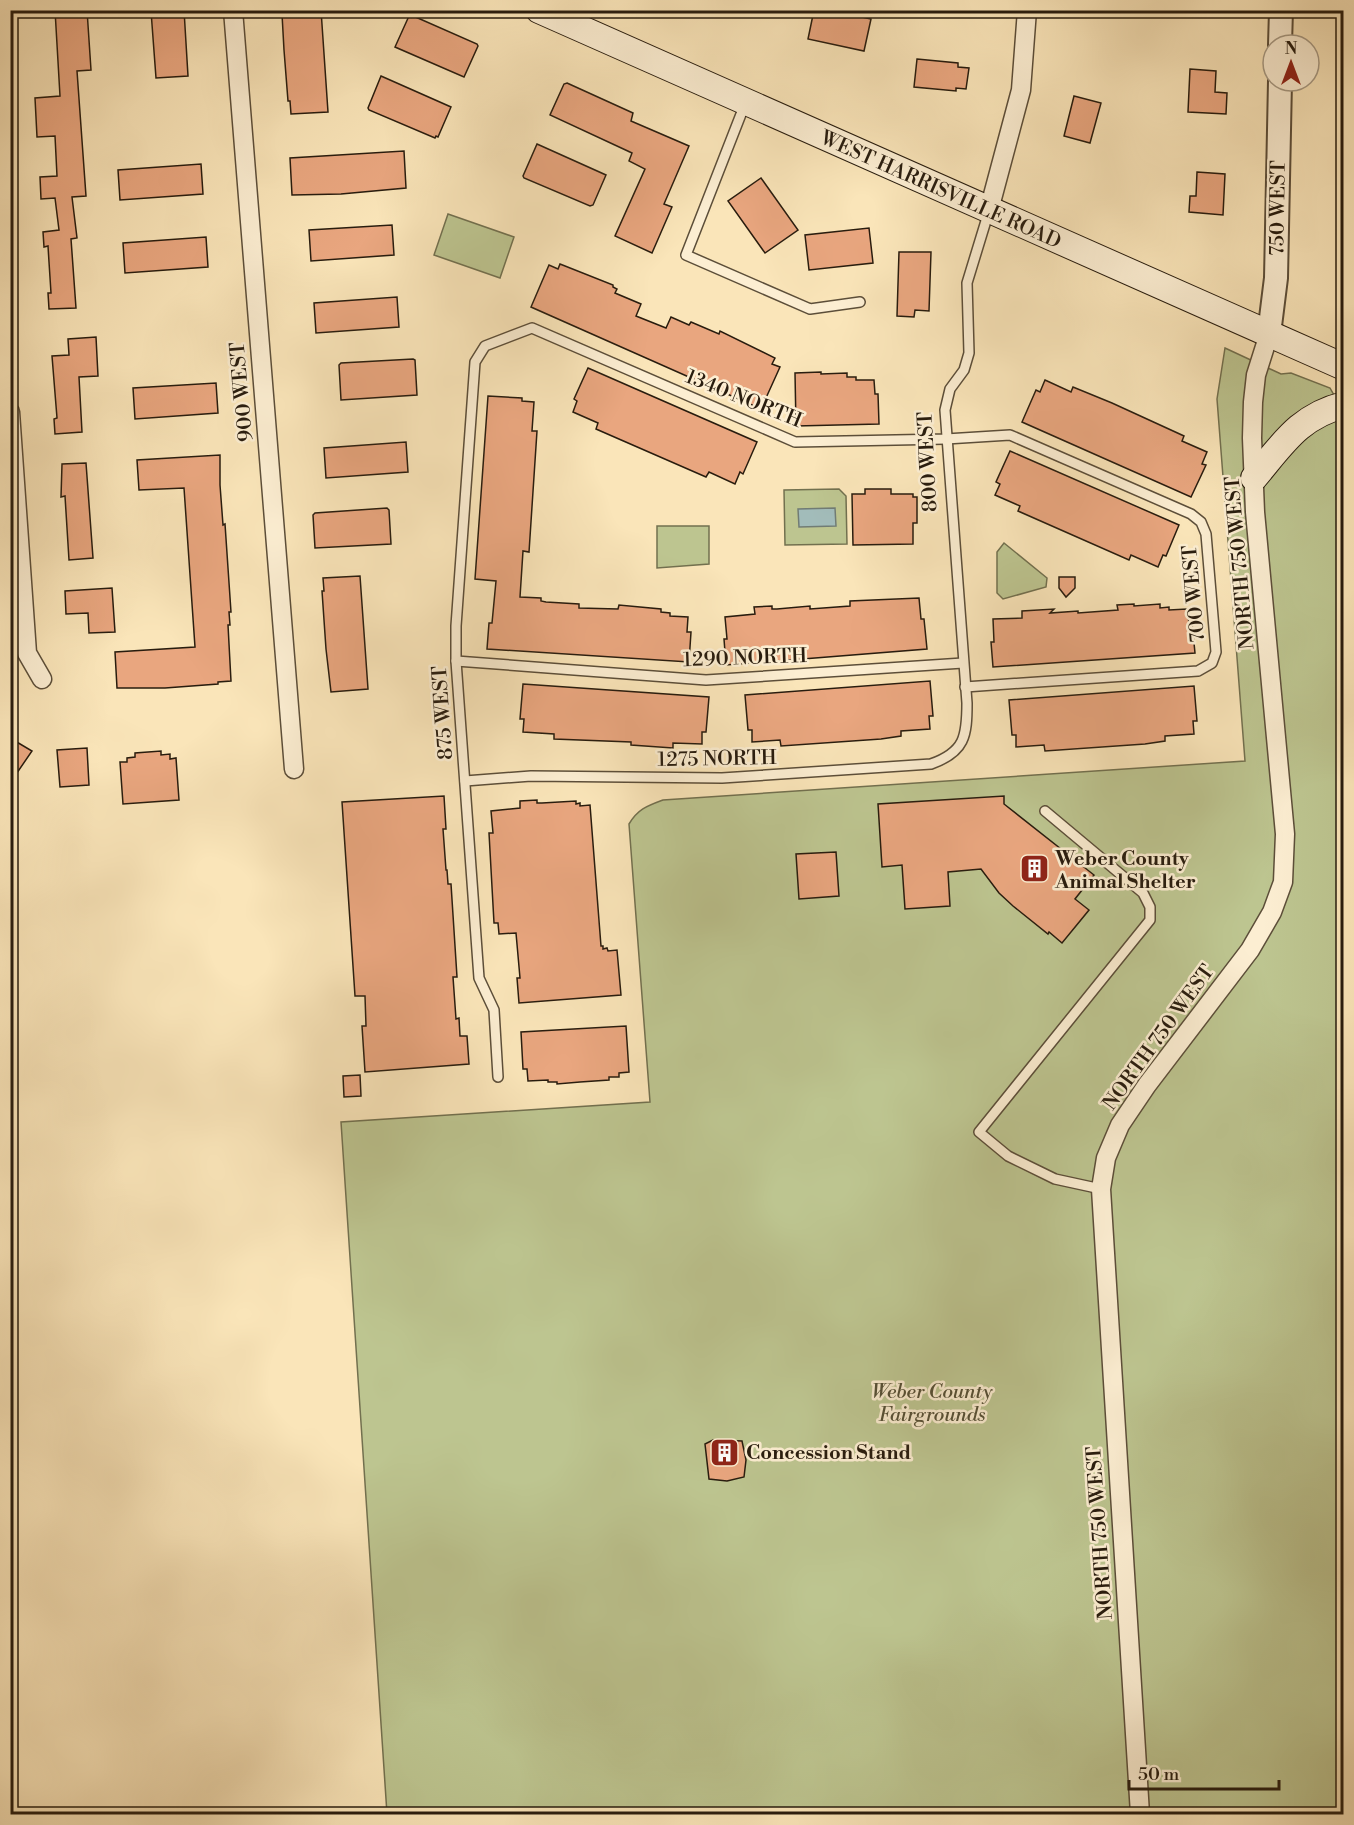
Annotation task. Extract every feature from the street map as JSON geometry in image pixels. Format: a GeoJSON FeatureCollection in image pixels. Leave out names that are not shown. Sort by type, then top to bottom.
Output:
{"type":"FeatureCollection","features":[{"type":"Feature","properties":{"kind":"main road","name":"WEST HARRISVILLE ROAD"},"geometry":{"type":"LineString","coordinates":[[539,10],[1344,367]]}},
{"type":"Feature","properties":{"kind":"main road"},"geometry":{"type":"LineString","coordinates":[[1254,478],[1301,424],[1322,412],[1344,405]]}},
{"type":"Feature","properties":{"kind":"street","name":"900 WEST"},"geometry":{"type":"LineString","coordinates":[[232,10],[294,769]]}},
{"type":"Feature","properties":{"kind":"street","name":"800 WEST"},"geometry":{"type":"LineString","coordinates":[[989,210],[1021,90],[1027,10]]}},
{"type":"Feature","properties":{"kind":"street"},"geometry":{"type":"LineString","coordinates":[[1280,33],[1281,10]]}},
{"type":"Feature","properties":{"kind":"street","name":"750 WEST"},"geometry":{"type":"LineString","coordinates":[[1269,334],[1276,278],[1280,93]]}},
{"type":"Feature","properties":{"kind":"street","name":"NORTH 750 WEST"},"geometry":{"type":"LineString","coordinates":[[1140,1815],[1101,1189],[1106,1158],[1120,1125],[1147,1085],[1250,950],[1272,912],[1283,882],[1285,834],[1255,512],[1254,478],[1253,402],[1256,375],[1269,334]]}},
{"type":"Feature","properties":{"kind":"street"},"geometry":{"type":"LineString","coordinates":[[10,412],[27,653],[42,679]]}},
{"type":"Feature","properties":{"kind":"lane"},"geometry":{"type":"LineString","coordinates":[[746,101],[686,255],[810,309],[860,302]]}},
{"type":"Feature","properties":{"kind":"lane","name":"800 WEST"},"geometry":{"type":"LineString","coordinates":[[962,743],[966,723],[965,687],[945,410],[950,389],[964,370],[969,353],[967,283],[989,210]]}},
{"type":"Feature","properties":{"kind":"lane","name":"1340 NORTH"},"geometry":{"type":"LineString","coordinates":[[485,346],[532,328],[795,442],[946,439],[1010,435],[1191,514],[1201,522]]}},
{"type":"Feature","properties":{"kind":"lane","name":"875 WEST"},"geometry":{"type":"LineString","coordinates":[[485,346],[475,362],[456,626],[456,661],[479,978],[494,1010],[498,1077]]}},
{"type":"Feature","properties":{"kind":"lane","name":"700 WEST"},"geometry":{"type":"LineString","coordinates":[[965,687],[1198,671],[1212,663],[1216,652],[1206,534],[1201,522]]}},
{"type":"Feature","properties":{"kind":"lane","name":"1290 NORTH"},"geometry":{"type":"LineString","coordinates":[[456,661],[706,680],[963,663]]}},
{"type":"Feature","properties":{"kind":"lane","name":"1275 NORTH"},"geometry":{"type":"LineString","coordinates":[[465,781],[531,776],[722,778],[931,764],[948,758],[962,743]]}},
{"type":"Feature","properties":{"kind":"lane"},"geometry":{"type":"LineString","coordinates":[[1045,811],[1143,893],[1150,907],[1150,920],[979,1132],[1008,1156],[1055,1179],[1101,1189]]}},
{"type":"Feature","properties":{"kind":"green space"},"geometry":{"type":"Polygon","coordinates":[[[448,214],[514,237],[500,278],[434,255],[448,214]]]}},
{"type":"Feature","properties":{"kind":"green space","name":"Weber County Fairgrounds"},"geometry":{"type":"Polygon","coordinates":[[[1225,348],[1281,374],[1291,373],[1330,388],[1343,403],[1343,1814],[387,1814],[341,1122],[650,1102],[629,824],[639,811],[652,804],[663,800],[1245,761],[1217,399],[1225,348]]]}},
{"type":"Feature","properties":{"kind":"green space"},"geometry":{"type":"Polygon","coordinates":[[[839,489],[846,496],[847,544],[785,545],[784,490],[839,489]]]}},
{"type":"Feature","properties":{"kind":"green space"},"geometry":{"type":"Polygon","coordinates":[[[657,526],[709,526],[709,564],[657,568],[657,526]]]}},
{"type":"Feature","properties":{"kind":"green space"},"geometry":{"type":"Polygon","coordinates":[[[1004,543],[1047,578],[1046,587],[1003,599],[997,593],[997,552],[1004,543]]]}},
{"type":"Feature","properties":{"kind":"water"},"geometry":{"type":"Polygon","coordinates":[[[835,508],[836,526],[799,527],[798,509],[835,508]]]}},
{"type":"Feature","properties":{"kind":"building"},"geometry":{"type":"Polygon","coordinates":[[[55,10],[87,10],[91,70],[77,71],[86,196],[72,197],[77,238],[71,239],[76,308],[49,309],[48,293],[51,293],[48,246],[44,247],[43,232],[59,230],[55,198],[41,199],[40,177],[57,176],[55,136],[37,137],[35,98],[60,96],[55,10]]]}},
{"type":"Feature","properties":{"kind":"building"},"geometry":{"type":"Polygon","coordinates":[[[184,10],[188,76],[156,78],[151,11],[184,10]]]}},
{"type":"Feature","properties":{"kind":"building"},"geometry":{"type":"Polygon","coordinates":[[[284,10],[321,10],[328,112],[291,114],[284,50],[282,14],[284,10]]]}},
{"type":"Feature","properties":{"kind":"building"},"geometry":{"type":"Polygon","coordinates":[[[814,10],[830,10],[871,19],[864,51],[808,39],[814,10]]]}},
{"type":"Feature","properties":{"kind":"building"},"geometry":{"type":"Polygon","coordinates":[[[411,15],[477,44],[464,77],[395,47],[411,15]]]}},
{"type":"Feature","properties":{"kind":"building"},"geometry":{"type":"Polygon","coordinates":[[[917,59],[958,63],[958,67],[969,68],[966,89],[956,88],[956,91],[914,87],[917,59]]]}},
{"type":"Feature","properties":{"kind":"building"},"geometry":{"type":"Polygon","coordinates":[[[1190,69],[1216,71],[1215,92],[1227,93],[1226,114],[1188,112],[1190,69]]]}},
{"type":"Feature","properties":{"kind":"building"},"geometry":{"type":"Polygon","coordinates":[[[381,76],[451,107],[438,137],[435,138],[369,110],[381,76]]]}},
{"type":"Feature","properties":{"kind":"building"},"geometry":{"type":"Polygon","coordinates":[[[567,83],[633,113],[631,121],[689,146],[664,204],[672,207],[652,253],[615,236],[645,169],[629,161],[632,153],[550,115],[564,84],[567,83]]]}},
{"type":"Feature","properties":{"kind":"building"},"geometry":{"type":"Polygon","coordinates":[[[1074,96],[1101,103],[1090,143],[1064,136],[1074,96]]]}},
{"type":"Feature","properties":{"kind":"building"},"geometry":{"type":"Polygon","coordinates":[[[537,144],[606,175],[593,205],[590,206],[524,178],[537,144]]]}},
{"type":"Feature","properties":{"kind":"building"},"geometry":{"type":"Polygon","coordinates":[[[404,151],[406,188],[341,194],[292,195],[290,158],[404,151]]]}},
{"type":"Feature","properties":{"kind":"building"},"geometry":{"type":"Polygon","coordinates":[[[201,164],[203,194],[120,200],[118,170],[201,164]]]}},
{"type":"Feature","properties":{"kind":"building"},"geometry":{"type":"Polygon","coordinates":[[[1197,172],[1225,174],[1223,215],[1189,212],[1190,196],[1196,196],[1197,172]]]}},
{"type":"Feature","properties":{"kind":"building"},"geometry":{"type":"Polygon","coordinates":[[[761,178],[798,230],[765,253],[728,201],[761,178]]]}},
{"type":"Feature","properties":{"kind":"building"},"geometry":{"type":"Polygon","coordinates":[[[392,225],[394,255],[311,261],[309,230],[392,225]]]}},
{"type":"Feature","properties":{"kind":"building"},"geometry":{"type":"Polygon","coordinates":[[[869,228],[873,263],[809,270],[805,235],[869,228]]]}},
{"type":"Feature","properties":{"kind":"building"},"geometry":{"type":"Polygon","coordinates":[[[206,237],[208,267],[125,273],[123,243],[206,237]]]}},
{"type":"Feature","properties":{"kind":"building"},"geometry":{"type":"Polygon","coordinates":[[[899,252],[931,252],[929,311],[915,310],[914,317],[897,316],[899,252]]]}},
{"type":"Feature","properties":{"kind":"building"},"geometry":{"type":"Polygon","coordinates":[[[560,264],[613,285],[617,289],[615,293],[641,304],[636,316],[666,328],[671,317],[689,325],[691,322],[719,334],[720,331],[775,358],[772,364],[780,367],[761,409],[531,307],[549,265],[558,269],[560,264]]]}},
{"type":"Feature","properties":{"kind":"building"},"geometry":{"type":"Polygon","coordinates":[[[397,297],[399,327],[316,333],[314,303],[397,297]]]}},
{"type":"Feature","properties":{"kind":"building"},"geometry":{"type":"Polygon","coordinates":[[[96,337],[98,376],[79,377],[82,432],[55,434],[54,419],[57,418],[52,356],[69,355],[68,339],[96,337]]]}},
{"type":"Feature","properties":{"kind":"building"},"geometry":{"type":"Polygon","coordinates":[[[415,360],[417,395],[341,400],[339,365],[341,363],[415,360]]]}},
{"type":"Feature","properties":{"kind":"building"},"geometry":{"type":"Polygon","coordinates":[[[588,368],[757,442],[743,474],[740,472],[735,484],[709,472],[706,477],[596,429],[598,423],[573,412],[577,401],[574,399],[588,368]]]}},
{"type":"Feature","properties":{"kind":"building"},"geometry":{"type":"Polygon","coordinates":[[[821,372],[821,374],[847,373],[847,377],[856,377],[856,380],[874,380],[875,394],[878,394],[879,424],[796,426],[795,373],[821,372]]]}},
{"type":"Feature","properties":{"kind":"building"},"geometry":{"type":"Polygon","coordinates":[[[1045,380],[1071,392],[1073,387],[1112,403],[1184,436],[1182,441],[1207,452],[1202,464],[1206,465],[1191,497],[1022,422],[1036,390],[1040,392],[1045,380]]]}},
{"type":"Feature","properties":{"kind":"building"},"geometry":{"type":"Polygon","coordinates":[[[216,383],[218,413],[135,419],[133,388],[216,383]]]}},
{"type":"Feature","properties":{"kind":"building"},"geometry":{"type":"Polygon","coordinates":[[[488,396],[522,398],[522,401],[534,402],[532,431],[537,431],[529,552],[523,551],[520,597],[541,598],[541,601],[546,602],[579,604],[579,608],[618,609],[619,605],[661,609],[661,612],[670,613],[670,616],[688,617],[687,632],[691,632],[689,662],[487,649],[496,581],[475,579],[488,396]]]}},
{"type":"Feature","properties":{"kind":"building"},"geometry":{"type":"Polygon","coordinates":[[[406,442],[408,472],[326,478],[324,448],[406,442]]]}},
{"type":"Feature","properties":{"kind":"building"},"geometry":{"type":"Polygon","coordinates":[[[1010,451],[1179,525],[1166,556],[1163,555],[1158,567],[1131,555],[1129,560],[1018,511],[1020,506],[995,495],[1000,484],[996,482],[1010,451]]]}},
{"type":"Feature","properties":{"kind":"building"},"geometry":{"type":"Polygon","coordinates":[[[220,455],[220,485],[231,612],[229,612],[230,625],[228,625],[231,681],[165,688],[117,688],[115,652],[195,647],[184,488],[139,490],[137,460],[220,455]]]}},
{"type":"Feature","properties":{"kind":"building"},"geometry":{"type":"Polygon","coordinates":[[[86,463],[93,558],[69,560],[65,496],[61,497],[62,464],[86,463]]]}},
{"type":"Feature","properties":{"kind":"building"},"geometry":{"type":"Polygon","coordinates":[[[865,489],[891,489],[891,494],[913,494],[913,497],[917,497],[917,523],[913,523],[913,544],[853,545],[852,494],[865,494],[865,489]]]}},
{"type":"Feature","properties":{"kind":"building"},"geometry":{"type":"Polygon","coordinates":[[[387,508],[391,544],[315,548],[313,515],[315,513],[387,508]]]}},
{"type":"Feature","properties":{"kind":"building"},"geometry":{"type":"Polygon","coordinates":[[[360,576],[368,689],[331,692],[326,649],[323,578],[360,576]]]}},
{"type":"Feature","properties":{"kind":"building"},"geometry":{"type":"Polygon","coordinates":[[[1059,577],[1075,577],[1075,588],[1066,597],[1059,588],[1059,577]]]}},
{"type":"Feature","properties":{"kind":"building"},"geometry":{"type":"Polygon","coordinates":[[[112,588],[115,632],[89,633],[88,613],[66,614],[65,591],[112,588]]]}},
{"type":"Feature","properties":{"kind":"building"},"geometry":{"type":"Polygon","coordinates":[[[919,598],[927,649],[726,665],[725,617],[755,614],[754,607],[772,606],[772,609],[777,609],[810,606],[810,609],[850,606],[850,601],[919,598]]]}},
{"type":"Feature","properties":{"kind":"building"},"geometry":{"type":"Polygon","coordinates":[[[1134,604],[1134,606],[1160,604],[1160,608],[1169,607],[1169,610],[1187,609],[1189,623],[1192,623],[1195,653],[993,667],[991,642],[994,642],[993,619],[1022,618],[1022,611],[1054,609],[1050,613],[1078,611],[1078,613],[1118,610],[1117,605],[1134,604]]]}},
{"type":"Feature","properties":{"kind":"building"},"geometry":{"type":"Polygon","coordinates":[[[930,681],[933,716],[929,716],[930,729],[901,731],[901,736],[881,739],[781,746],[780,740],[752,742],[752,730],[748,730],[745,695],[930,681]]]}},
{"type":"Feature","properties":{"kind":"building"},"geometry":{"type":"Polygon","coordinates":[[[523,684],[709,697],[706,732],[702,732],[702,744],[673,743],[673,748],[631,745],[631,742],[554,739],[554,734],[523,732],[524,719],[520,719],[523,684]]]}},
{"type":"Feature","properties":{"kind":"building"},"geometry":{"type":"Polygon","coordinates":[[[1194,686],[1197,721],[1193,721],[1194,734],[1165,736],[1165,741],[1145,744],[1045,751],[1044,745],[1016,747],[1016,735],[1012,735],[1009,700],[1194,686]]]}},
{"type":"Feature","properties":{"kind":"building"},"geometry":{"type":"Polygon","coordinates":[[[10,738],[32,751],[10,783],[10,738]]]}},
{"type":"Feature","properties":{"kind":"building"},"geometry":{"type":"Polygon","coordinates":[[[87,748],[89,785],[60,787],[57,750],[87,748]]]}},
{"type":"Feature","properties":{"kind":"building"},"geometry":{"type":"Polygon","coordinates":[[[161,751],[161,755],[170,754],[170,759],[176,758],[179,800],[123,804],[120,762],[127,762],[127,758],[135,757],[135,753],[161,751]]]}},
{"type":"Feature","properties":{"kind":"building"},"geometry":{"type":"Polygon","coordinates":[[[444,796],[446,829],[443,829],[448,884],[451,884],[457,977],[453,977],[456,1019],[459,1018],[460,1036],[467,1036],[469,1064],[365,1072],[362,1026],[366,1026],[365,996],[355,996],[342,802],[444,796]]]}},
{"type":"Feature","properties":{"kind":"building","name":"Weber County Animal Shelter"},"geometry":{"type":"Polygon","coordinates":[[[1004,796],[1004,804],[1094,875],[1075,899],[1089,910],[1062,943],[1013,906],[999,893],[981,869],[948,872],[950,906],[905,909],[902,865],[882,867],[878,804],[1004,796]]]}},
{"type":"Feature","properties":{"kind":"building"},"geometry":{"type":"Polygon","coordinates":[[[537,800],[537,803],[576,801],[576,804],[580,803],[580,806],[590,805],[601,946],[603,949],[607,948],[608,951],[617,950],[621,995],[519,1003],[517,978],[520,978],[516,933],[499,934],[498,923],[494,923],[489,833],[493,833],[491,811],[520,808],[520,801],[537,800]]]}},
{"type":"Feature","properties":{"kind":"building"},"geometry":{"type":"Polygon","coordinates":[[[836,852],[839,896],[799,899],[796,854],[836,852]]]}},
{"type":"Feature","properties":{"kind":"building"},"geometry":{"type":"Polygon","coordinates":[[[626,1026],[629,1072],[619,1073],[619,1077],[609,1077],[609,1080],[557,1084],[557,1082],[548,1082],[548,1080],[528,1081],[527,1069],[523,1069],[521,1032],[626,1026]]]}},
{"type":"Feature","properties":{"kind":"building"},"geometry":{"type":"Polygon","coordinates":[[[360,1075],[361,1096],[344,1097],[343,1076],[360,1075]]]}},
{"type":"Feature","properties":{"kind":"building","name":"Concession Stand"},"geometry":{"type":"Polygon","coordinates":[[[713,1440],[742,1441],[746,1460],[744,1477],[727,1481],[709,1479],[705,1444],[713,1440]]]}},
{"type":"Feature","properties":{"kind":"place","name":"Weber County Animal Shelter"},"geometry":{"type":"Point","coordinates":[1034,869]}},
{"type":"Feature","properties":{"kind":"place","name":"Concession Stand"},"geometry":{"type":"Point","coordinates":[725,1452]}}]}
